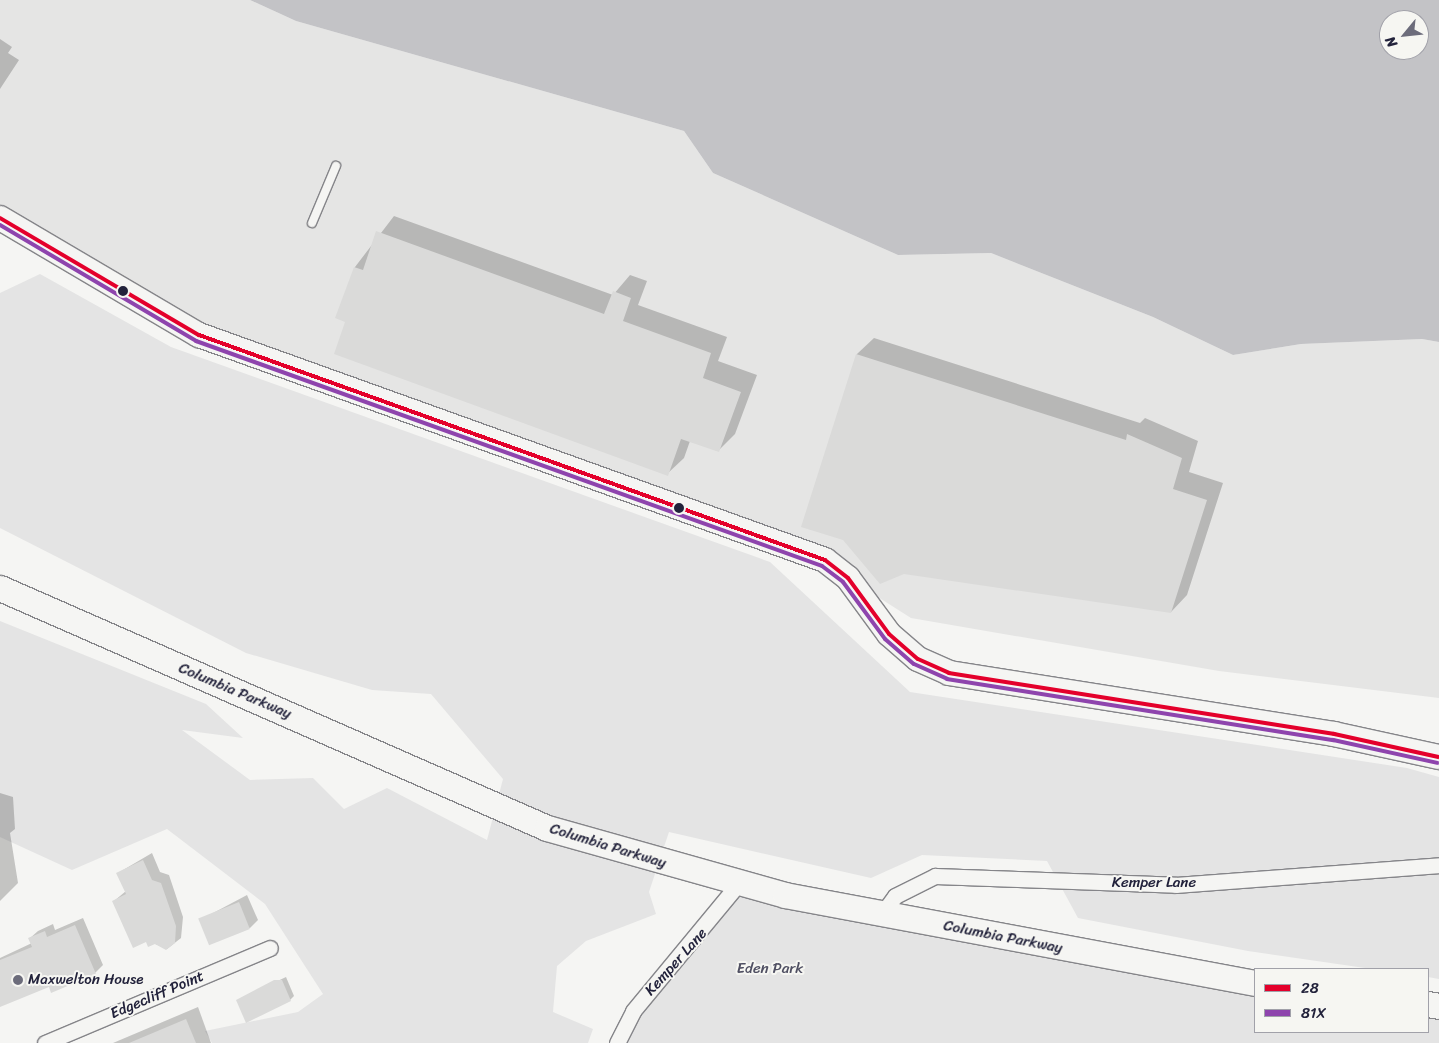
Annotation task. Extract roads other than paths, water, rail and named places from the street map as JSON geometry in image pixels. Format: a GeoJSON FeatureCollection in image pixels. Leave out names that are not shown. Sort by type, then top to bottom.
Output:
{"type":"FeatureCollection","features":[{"type":"Feature","properties":{"kind":"highway","name":"Columbia Parkway"},"geometry":{"type":"LineString","coordinates":[[0,588],[459,793],[547,828],[739,883],[882,914],[1254,983]]}},
{"type":"Feature","properties":{"kind":"main road"},"geometry":{"type":"LineString","coordinates":[[0,218],[199,335],[824,560],[848,578],[889,634],[918,659],[949,673],[1334,734],[1439,757]]}},
{"type":"Feature","properties":{"kind":"street","name":"Kemper Lane"},"geometry":{"type":"LineString","coordinates":[[882,914],[895,896],[935,876],[1176,885],[1439,865]]}},
{"type":"Feature","properties":{"kind":"street","name":"Kemper Lane"},"geometry":{"type":"LineString","coordinates":[[617,1043],[638,1005],[710,924],[739,883]]}},
{"type":"Feature","properties":{"kind":"street","name":"Edgecliff Point"},"geometry":{"type":"LineString","coordinates":[[44,1043],[270,948]]}},
{"type":"Feature","properties":{"kind":"lane"},"geometry":{"type":"LineString","coordinates":[[312,223],[336,166]]}},
{"type":"Feature","properties":{"kind":"place","name":"Maxwelton House"},"geometry":{"type":"Point","coordinates":[18,980]}},
{"type":"Feature","properties":{"kind":"park label","name":"Eden Park"},"geometry":{"type":"Point","coordinates":[770,969]}}]}
